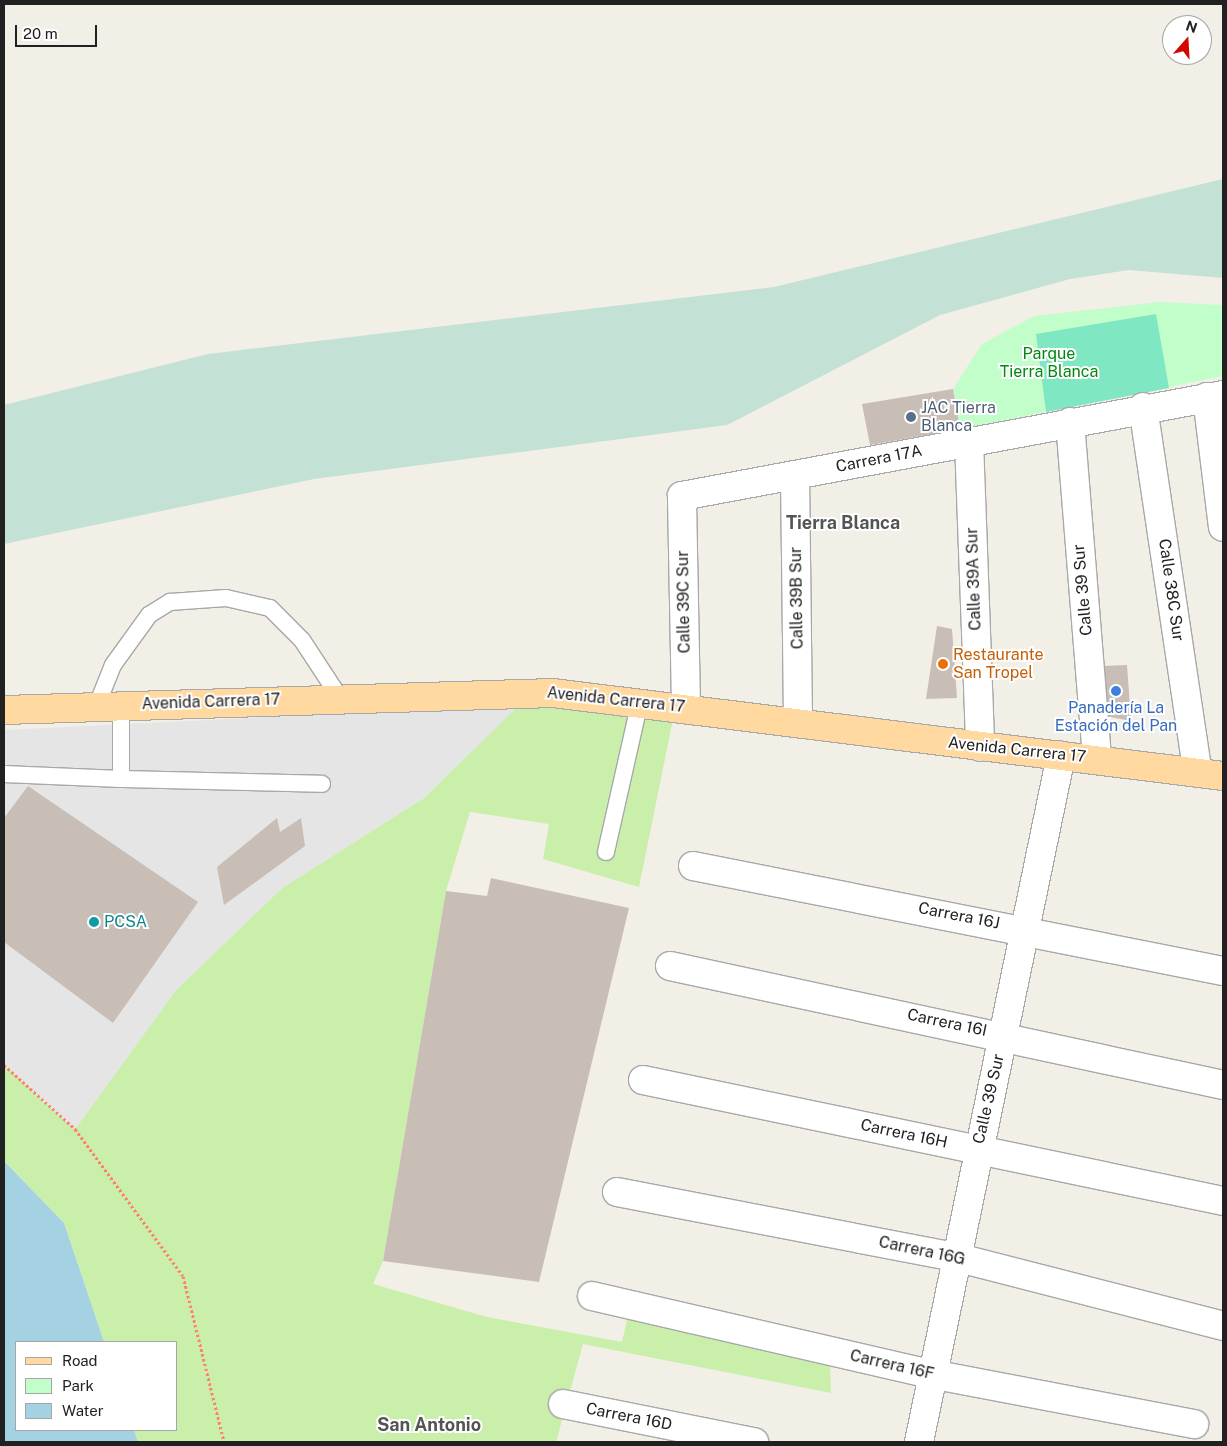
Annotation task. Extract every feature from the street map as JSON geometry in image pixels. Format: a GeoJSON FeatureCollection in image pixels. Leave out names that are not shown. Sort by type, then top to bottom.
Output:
{"type":"FeatureCollection","features":[{"type":"Feature","properties":{"kind":"main road","name":"Avenida Carrera 17"},"geometry":{"type":"LineString","coordinates":[[4,710],[521,692],[640,700],[980,747],[1097,759],[1210,774]]}},
{"type":"Feature","properties":{"kind":"street","name":"Carrera 17A"},"geometry":{"type":"LineString","coordinates":[[682,496],[1143,407],[1215,396]]}},
{"type":"Feature","properties":{"kind":"street"},"geometry":{"type":"LineString","coordinates":[[1215,396],[1223,527]]}},
{"type":"Feature","properties":{"kind":"street","name":"Calle 38C Sur"},"geometry":{"type":"LineString","coordinates":[[1143,407],[1210,774]]}},
{"type":"Feature","properties":{"kind":"street","name":"Calle 39 Sur"},"geometry":{"type":"LineString","coordinates":[[1070,422],[1097,759]]}},
{"type":"Feature","properties":{"kind":"street","name":"Calle 39A Sur"},"geometry":{"type":"LineString","coordinates":[[969,441],[980,747]]}},
{"type":"Feature","properties":{"kind":"street","name":"Calle 39B Sur"},"geometry":{"type":"LineString","coordinates":[[795,475],[798,722]]}},
{"type":"Feature","properties":{"kind":"street","name":"Calle 39C Sur"},"geometry":{"type":"LineString","coordinates":[[682,496],[686,707]]}},
{"type":"Feature","properties":{"kind":"street","name":"Calle 39 Sur"},"geometry":{"type":"LineString","coordinates":[[919,1442],[954,1257],[1003,1035],[1061,756]]}},
{"type":"Feature","properties":{"kind":"street","name":"Carrera 16J"},"geometry":{"type":"LineString","coordinates":[[693,866],[1024,929],[1223,971]]}},
{"type":"Feature","properties":{"kind":"street","name":"Carrera 16I"},"geometry":{"type":"LineString","coordinates":[[670,966],[1003,1035],[1223,1085]]}},
{"type":"Feature","properties":{"kind":"street","name":"Carrera 16H"},"geometry":{"type":"LineString","coordinates":[[643,1080],[1223,1201]]}},
{"type":"Feature","properties":{"kind":"street","name":"Carrera 16G"},"geometry":{"type":"LineString","coordinates":[[617,1192],[954,1257],[1223,1326]]}},
{"type":"Feature","properties":{"kind":"street","name":"Carrera 16F"},"geometry":{"type":"LineString","coordinates":[[592,1296],[931,1374],[1194,1424]]}},
{"type":"Feature","properties":{"kind":"street","name":"Carrera 16D"},"geometry":{"type":"LineString","coordinates":[[563,1404],[754,1442]]}},
{"type":"Feature","properties":{"kind":"lane"},"geometry":{"type":"LineString","coordinates":[[121,779],[109,705],[113,665],[149,615],[170,602],[226,598],[270,608],[302,640],[340,698]]}},
{"type":"Feature","properties":{"kind":"lane"},"geometry":{"type":"LineString","coordinates":[[606,852],[640,700]]}},
{"type":"Feature","properties":{"kind":"lane"},"geometry":{"type":"LineString","coordinates":[[4,774],[322,784]]}},
{"type":"Feature","properties":{"kind":"path"},"geometry":{"type":"LineString","coordinates":[[4,1065],[75,1129],[183,1276],[224,1442]]}},
{"type":"Feature","properties":{"kind":"green space"},"geometry":{"type":"Polygon","coordinates":[[[1223,179],[1223,278],[1129,270],[1070,279],[940,315],[727,425],[314,479],[4,544],[4,405],[208,354],[774,287],[1223,179]]]}},
{"type":"Feature","properties":{"kind":"green space","name":"Parque Tierra Blanca"},"geometry":{"type":"Polygon","coordinates":[[[1160,302],[1223,305],[1223,376],[960,429],[953,389],[982,344],[1034,316],[1160,302]]]}},
{"type":"Feature","properties":{"kind":"green space"},"geometry":{"type":"Polygon","coordinates":[[[1156,314],[1169,388],[1046,412],[1036,334],[1156,314]]]}},
{"type":"Feature","properties":{"kind":"green space"},"geometry":{"type":"Polygon","coordinates":[[[519,705],[673,719],[639,887],[543,859],[549,824],[470,812],[446,891],[383,1261],[373,1284],[487,1317],[622,1342],[628,1316],[830,1363],[831,1393],[583,1344],[556,1442],[138,1442],[134,1431],[178,1431],[178,1341],[104,1341],[64,1223],[4,1161],[4,1065],[75,1129],[176,990],[282,888],[424,798],[519,705]]]}},
{"type":"Feature","properties":{"kind":"shaded area"},"geometry":{"type":"Polygon","coordinates":[[[519,705],[424,798],[282,888],[176,990],[75,1129],[4,1065],[4,730],[519,705]]]}},
{"type":"Feature","properties":{"kind":"water"},"geometry":{"type":"Polygon","coordinates":[[[4,1161],[64,1223],[104,1341],[15,1341],[15,1431],[134,1431],[138,1442],[4,1442],[4,1161]]]}},
{"type":"Feature","properties":{"kind":"building","name":"JAC Tierra Blanca"},"geometry":{"type":"Polygon","coordinates":[[[953,389],[960,429],[870,445],[862,404],[953,389]]]}},
{"type":"Feature","properties":{"kind":"building","name":"Restaurante San Tropel"},"geometry":{"type":"Polygon","coordinates":[[[937,626],[952,629],[957,698],[926,699],[937,626]]]}},
{"type":"Feature","properties":{"kind":"building","name":"Panadería La Estación del Pan"},"geometry":{"type":"Polygon","coordinates":[[[1127,665],[1131,721],[1105,716],[1102,666],[1127,665]]]}},
{"type":"Feature","properties":{"kind":"building","name":"PCSA"},"geometry":{"type":"Polygon","coordinates":[[[28,786],[198,902],[113,1023],[4,942],[4,818],[28,786]]]}},
{"type":"Feature","properties":{"kind":"building"},"geometry":{"type":"Polygon","coordinates":[[[277,818],[280,832],[301,818],[305,846],[224,905],[217,867],[277,818]]]}},
{"type":"Feature","properties":{"kind":"building"},"geometry":{"type":"Polygon","coordinates":[[[491,878],[629,908],[539,1282],[383,1261],[446,891],[487,896],[491,878]]]}},
{"type":"Feature","properties":{"kind":"place","name":"JAC Tierra Blanca"},"geometry":{"type":"Point","coordinates":[911,417]}},
{"type":"Feature","properties":{"kind":"place","name":"Restaurante San Tropel"},"geometry":{"type":"Point","coordinates":[943,664]}},
{"type":"Feature","properties":{"kind":"place","name":"Panadería La Estación del Pan"},"geometry":{"type":"Point","coordinates":[1116,691]}},
{"type":"Feature","properties":{"kind":"place","name":"PCSA"},"geometry":{"type":"Point","coordinates":[94,922]}},
{"type":"Feature","properties":{"kind":"district","name":"Tierra Blanca"},"geometry":{"type":"Point","coordinates":[843,523]}},
{"type":"Feature","properties":{"kind":"district","name":"San Antonio"},"geometry":{"type":"Point","coordinates":[429,1425]}}]}
